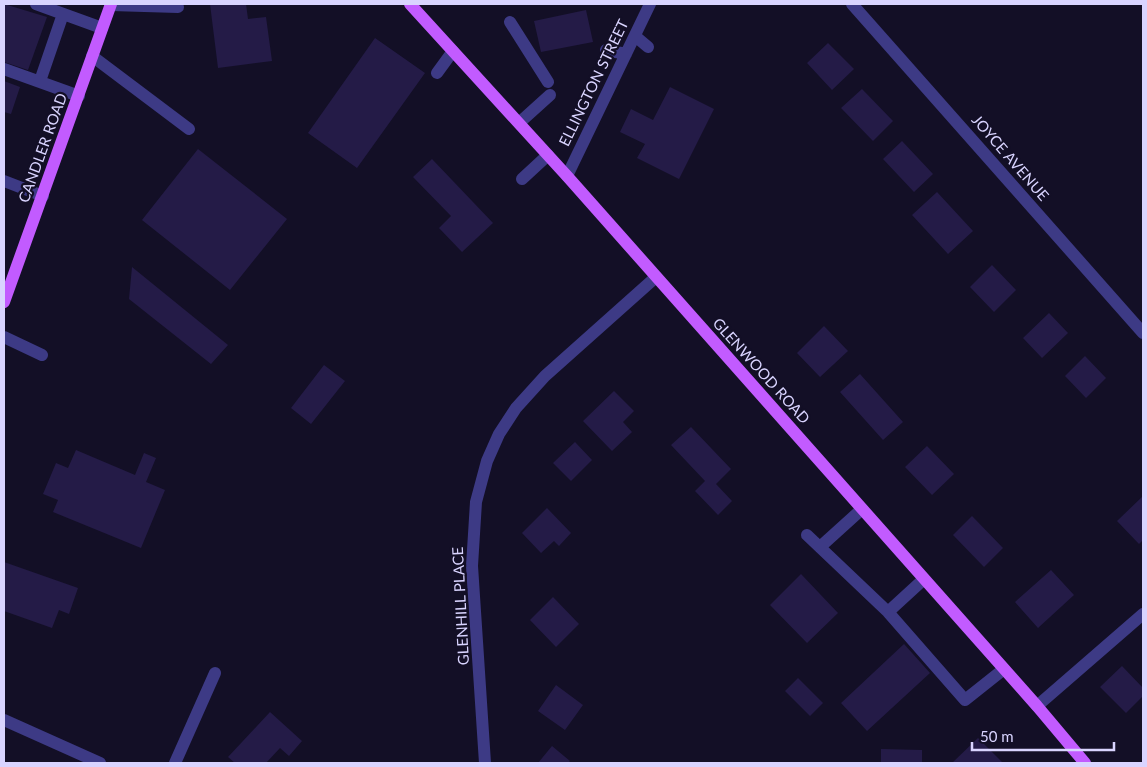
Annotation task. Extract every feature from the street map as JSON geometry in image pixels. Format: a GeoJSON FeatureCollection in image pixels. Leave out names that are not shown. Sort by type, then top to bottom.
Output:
{"type":"FeatureCollection","features":[{"type":"Feature","properties":{"kind":"main road","name":"CANDLER ROAD"},"geometry":{"type":"LineString","coordinates":[[4,302],[111,4]]}},
{"type":"Feature","properties":{"kind":"main road","name":"GLENWOOD ROAD"},"geometry":{"type":"LineString","coordinates":[[410,4],[567,176],[1037,706],[1085,763]]}},
{"type":"Feature","properties":{"kind":"street"},"geometry":{"type":"LineString","coordinates":[[36,4],[102,28]]}},
{"type":"Feature","properties":{"kind":"street"},"geometry":{"type":"LineString","coordinates":[[111,4],[178,7]]}},
{"type":"Feature","properties":{"kind":"street","name":"ELLINGTON STREET"},"geometry":{"type":"LineString","coordinates":[[567,176],[650,4]]}},
{"type":"Feature","properties":{"kind":"street","name":"JOYCE AVENUE"},"geometry":{"type":"LineString","coordinates":[[852,4],[1143,333]]}},
{"type":"Feature","properties":{"kind":"street"},"geometry":{"type":"LineString","coordinates":[[40,81],[63,14]]}},
{"type":"Feature","properties":{"kind":"street"},"geometry":{"type":"LineString","coordinates":[[510,22],[548,82]]}},
{"type":"Feature","properties":{"kind":"street"},"geometry":{"type":"LineString","coordinates":[[635,36],[648,47]]}},
{"type":"Feature","properties":{"kind":"street"},"geometry":{"type":"LineString","coordinates":[[606,50],[626,54]]}},
{"type":"Feature","properties":{"kind":"street"},"geometry":{"type":"LineString","coordinates":[[437,74],[454,51]]}},
{"type":"Feature","properties":{"kind":"street"},"geometry":{"type":"LineString","coordinates":[[92,56],[189,129]]}},
{"type":"Feature","properties":{"kind":"street"},"geometry":{"type":"LineString","coordinates":[[4,69],[79,96]]}},
{"type":"Feature","properties":{"kind":"street"},"geometry":{"type":"LineString","coordinates":[[519,123],[550,95]]}},
{"type":"Feature","properties":{"kind":"street"},"geometry":{"type":"LineString","coordinates":[[522,179],[548,155]]}},
{"type":"Feature","properties":{"kind":"street"},"geometry":{"type":"LineString","coordinates":[[4,181],[43,196]]}},
{"type":"Feature","properties":{"kind":"street","name":"GLENHILL PLACE"},"geometry":{"type":"LineString","coordinates":[[485,763],[472,566],[476,502],[487,461],[499,434],[516,408],[545,376],[656,277]]}},
{"type":"Feature","properties":{"kind":"street"},"geometry":{"type":"LineString","coordinates":[[4,337],[42,355]]}},
{"type":"Feature","properties":{"kind":"street"},"geometry":{"type":"LineString","coordinates":[[820,548],[862,509]]}},
{"type":"Feature","properties":{"kind":"street"},"geometry":{"type":"LineString","coordinates":[[807,535],[888,612],[965,700],[1004,669]]}},
{"type":"Feature","properties":{"kind":"street"},"geometry":{"type":"LineString","coordinates":[[888,612],[924,578]]}},
{"type":"Feature","properties":{"kind":"street"},"geometry":{"type":"LineString","coordinates":[[1037,706],[1143,614]]}},
{"type":"Feature","properties":{"kind":"street"},"geometry":{"type":"LineString","coordinates":[[175,763],[215,673]]}},
{"type":"Feature","properties":{"kind":"street"},"geometry":{"type":"LineString","coordinates":[[4,720],[100,763]]}},
{"type":"Feature","properties":{"kind":"building"},"geometry":{"type":"Polygon","coordinates":[[[4,4],[47,17],[28,70],[4,62],[4,4]]]}},
{"type":"Feature","properties":{"kind":"building"},"geometry":{"type":"Polygon","coordinates":[[[210,4],[246,4],[248,19],[266,17],[272,61],[218,68],[210,4]]]}},
{"type":"Feature","properties":{"kind":"building"},"geometry":{"type":"Polygon","coordinates":[[[586,10],[593,42],[541,52],[534,21],[586,10]]]}},
{"type":"Feature","properties":{"kind":"building"},"geometry":{"type":"Polygon","coordinates":[[[375,38],[425,73],[357,168],[308,133],[375,38]]]}},
{"type":"Feature","properties":{"kind":"building"},"geometry":{"type":"Polygon","coordinates":[[[828,43],[854,69],[832,90],[807,63],[828,43]]]}},
{"type":"Feature","properties":{"kind":"building"},"geometry":{"type":"Polygon","coordinates":[[[4,81],[20,87],[11,114],[4,112],[4,81]]]}},
{"type":"Feature","properties":{"kind":"building"},"geometry":{"type":"Polygon","coordinates":[[[670,87],[714,109],[679,179],[637,158],[645,144],[620,132],[631,109],[653,120],[670,87]]]}},
{"type":"Feature","properties":{"kind":"building"},"geometry":{"type":"Polygon","coordinates":[[[862,89],[893,121],[873,141],[841,108],[862,89]]]}},
{"type":"Feature","properties":{"kind":"building"},"geometry":{"type":"Polygon","coordinates":[[[902,141],[933,174],[914,192],[883,159],[902,141]]]}},
{"type":"Feature","properties":{"kind":"building"},"geometry":{"type":"Polygon","coordinates":[[[198,149],[287,219],[230,290],[142,220],[198,149]]]}},
{"type":"Feature","properties":{"kind":"building"},"geometry":{"type":"Polygon","coordinates":[[[432,159],[493,223],[462,252],[439,228],[451,216],[413,177],[432,159]]]}},
{"type":"Feature","properties":{"kind":"building"},"geometry":{"type":"Polygon","coordinates":[[[937,192],[973,231],[948,254],[912,215],[937,192]]]}},
{"type":"Feature","properties":{"kind":"building"},"geometry":{"type":"Polygon","coordinates":[[[992,265],[1016,290],[994,312],[970,287],[992,265]]]}},
{"type":"Feature","properties":{"kind":"building"},"geometry":{"type":"Polygon","coordinates":[[[132,267],[228,345],[211,364],[129,299],[132,267]]]}},
{"type":"Feature","properties":{"kind":"building"},"geometry":{"type":"Polygon","coordinates":[[[1049,313],[1068,333],[1042,358],[1023,338],[1049,313]]]}},
{"type":"Feature","properties":{"kind":"building"},"geometry":{"type":"Polygon","coordinates":[[[824,326],[848,351],[820,377],[797,353],[824,326]]]}},
{"type":"Feature","properties":{"kind":"building"},"geometry":{"type":"Polygon","coordinates":[[[1085,356],[1106,378],[1086,398],[1065,376],[1085,356]]]}},
{"type":"Feature","properties":{"kind":"building"},"geometry":{"type":"Polygon","coordinates":[[[324,365],[345,381],[311,424],[291,408],[324,365]]]}},
{"type":"Feature","properties":{"kind":"building"},"geometry":{"type":"Polygon","coordinates":[[[860,374],[903,422],[883,440],[840,392],[860,374]]]}},
{"type":"Feature","properties":{"kind":"building"},"geometry":{"type":"Polygon","coordinates":[[[614,391],[634,411],[623,422],[632,432],[612,451],[583,421],[614,391]]]}},
{"type":"Feature","properties":{"kind":"building"},"geometry":{"type":"Polygon","coordinates":[[[691,427],[731,469],[716,484],[732,501],[718,515],[695,491],[705,481],[671,445],[691,427]]]}},
{"type":"Feature","properties":{"kind":"building"},"geometry":{"type":"Polygon","coordinates":[[[575,442],[592,460],[571,481],[553,463],[575,442]]]}},
{"type":"Feature","properties":{"kind":"building"},"geometry":{"type":"Polygon","coordinates":[[[927,446],[954,474],[932,495],[905,467],[927,446]]]}},
{"type":"Feature","properties":{"kind":"building"},"geometry":{"type":"Polygon","coordinates":[[[76,450],[135,475],[144,453],[156,458],[146,482],[165,490],[141,548],[53,512],[58,500],[43,494],[56,463],[68,468],[76,450]]]}},
{"type":"Feature","properties":{"kind":"building"},"geometry":{"type":"Polygon","coordinates":[[[1143,496],[1143,540],[1139,544],[1117,521],[1143,496]]]}},
{"type":"Feature","properties":{"kind":"building"},"geometry":{"type":"Polygon","coordinates":[[[547,508],[571,533],[559,546],[554,541],[541,553],[522,533],[547,508]]]}},
{"type":"Feature","properties":{"kind":"building"},"geometry":{"type":"Polygon","coordinates":[[[972,516],[1003,548],[984,567],[953,535],[972,516]]]}},
{"type":"Feature","properties":{"kind":"building"},"geometry":{"type":"Polygon","coordinates":[[[4,562],[78,588],[69,614],[59,610],[52,628],[4,611],[4,562]]]}},
{"type":"Feature","properties":{"kind":"building"},"geometry":{"type":"Polygon","coordinates":[[[1051,570],[1074,595],[1038,628],[1015,602],[1051,570]]]}},
{"type":"Feature","properties":{"kind":"building"},"geometry":{"type":"Polygon","coordinates":[[[801,574],[838,613],[807,643],[770,605],[801,574]]]}},
{"type":"Feature","properties":{"kind":"building"},"geometry":{"type":"Polygon","coordinates":[[[553,597],[579,624],[556,647],[530,620],[553,597]]]}},
{"type":"Feature","properties":{"kind":"building"},"geometry":{"type":"Polygon","coordinates":[[[904,644],[930,673],[867,731],[841,703],[904,644]]]}},
{"type":"Feature","properties":{"kind":"building"},"geometry":{"type":"Polygon","coordinates":[[[1122,666],[1143,688],[1143,696],[1126,713],[1100,687],[1122,666]]]}},
{"type":"Feature","properties":{"kind":"building"},"geometry":{"type":"Polygon","coordinates":[[[798,678],[823,703],[810,716],[785,691],[798,678]]]}},
{"type":"Feature","properties":{"kind":"building"},"geometry":{"type":"Polygon","coordinates":[[[556,685],[583,705],[565,730],[538,711],[556,685]]]}},
{"type":"Feature","properties":{"kind":"building"},"geometry":{"type":"Polygon","coordinates":[[[270,712],[302,741],[289,756],[280,748],[266,763],[235,763],[228,757],[270,712]]]}},
{"type":"Feature","properties":{"kind":"building"},"geometry":{"type":"Polygon","coordinates":[[[978,738],[1003,763],[952,763],[978,738]]]}},
{"type":"Feature","properties":{"kind":"building"},"geometry":{"type":"Polygon","coordinates":[[[552,746],[570,761],[568,763],[538,763],[552,746]]]}},
{"type":"Feature","properties":{"kind":"building"},"geometry":{"type":"Polygon","coordinates":[[[881,749],[922,750],[922,763],[881,763],[881,749]]]}}]}
